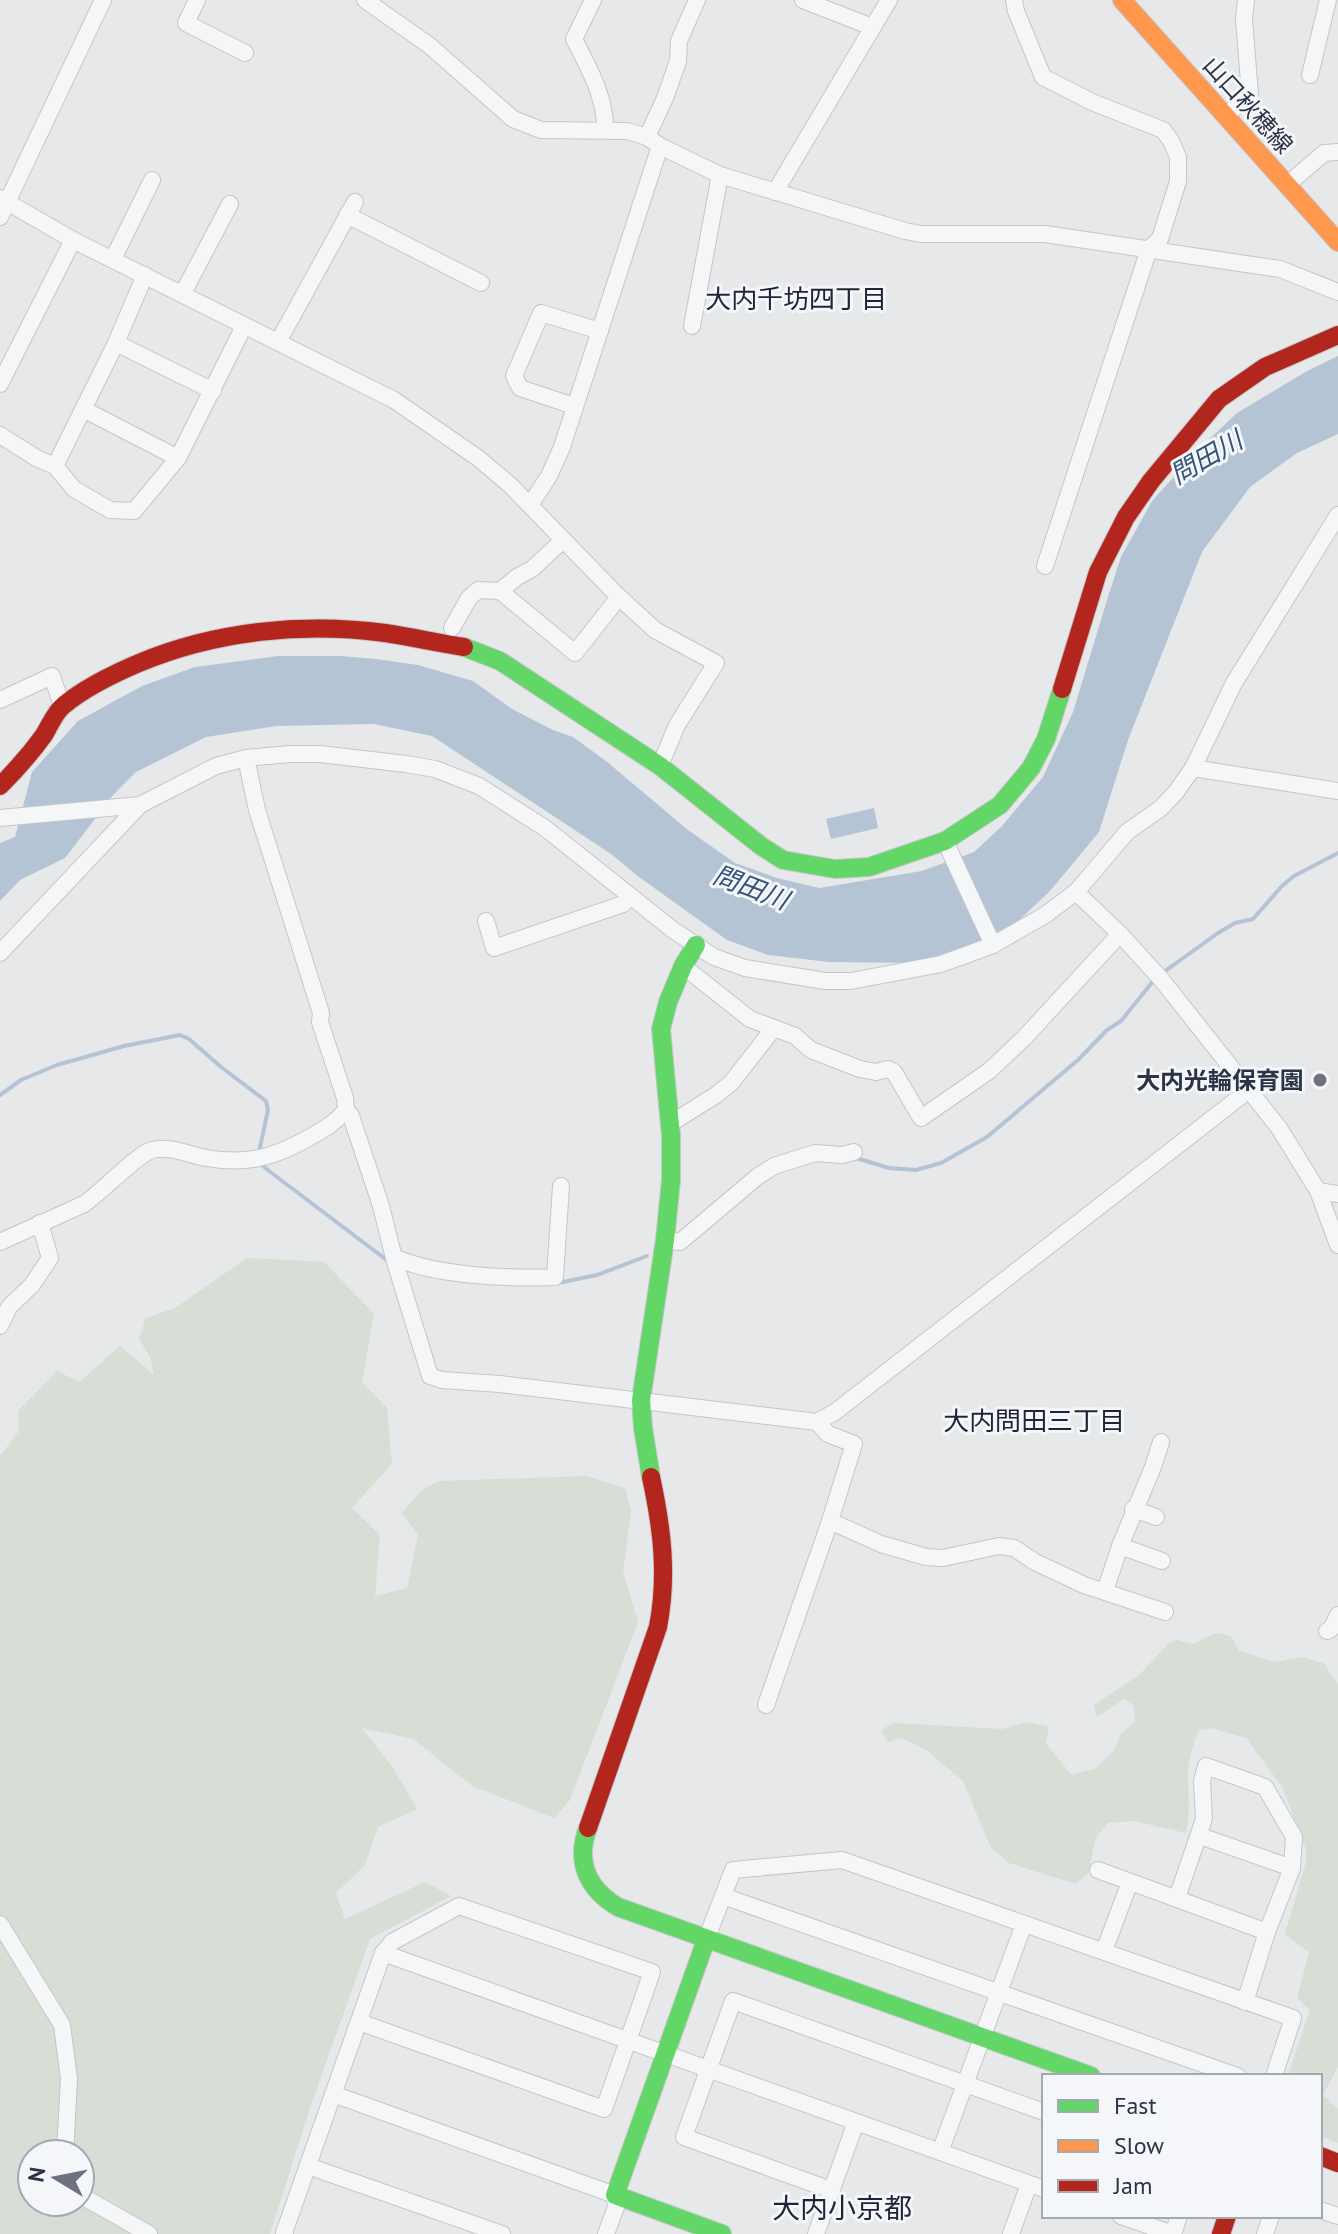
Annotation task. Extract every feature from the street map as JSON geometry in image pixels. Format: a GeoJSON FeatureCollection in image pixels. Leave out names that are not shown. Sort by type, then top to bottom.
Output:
{"type":"FeatureCollection","features":[{"type":"Feature","properties":{"kind":"street"},"geometry":{"type":"LineString","coordinates":[[103,0],[3,206],[394,400],[478,458],[530,505],[655,630],[716,663],[677,725],[660,766]]}},
{"type":"Feature","properties":{"kind":"street"},"geometry":{"type":"LineString","coordinates":[[197,0],[186,23],[245,53]]}},
{"type":"Feature","properties":{"kind":"street"},"geometry":{"type":"LineString","coordinates":[[365,0],[430,46],[513,119],[541,130],[627,131],[720,175],[905,231],[921,234],[1045,234],[1280,269],[1338,292]]}},
{"type":"Feature","properties":{"kind":"street"},"geometry":{"type":"LineString","coordinates":[[593,0],[574,39],[595,83],[605,114],[605,130]]}},
{"type":"Feature","properties":{"kind":"street"},"geometry":{"type":"LineString","coordinates":[[530,505],[549,476],[562,447],[600,331],[678,61],[679,41],[697,0]]}},
{"type":"Feature","properties":{"kind":"street"},"geometry":{"type":"LineString","coordinates":[[803,0],[872,27]]}},
{"type":"Feature","properties":{"kind":"street"},"geometry":{"type":"LineString","coordinates":[[775,192],[889,0]]}},
{"type":"Feature","properties":{"kind":"street"},"geometry":{"type":"LineString","coordinates":[[1014,0],[1043,77],[1092,102],[1163,130],[1178,157],[1178,181],[1160,239],[1149,249],[1045,566]]}},
{"type":"Feature","properties":{"kind":"street","name":"山口秋穂線"},"geometry":{"type":"LineString","coordinates":[[1122,0],[1338,242]]}},
{"type":"Feature","properties":{"kind":"street"},"geometry":{"type":"LineString","coordinates":[[1225,116],[1250,95],[1244,19],[1246,0]]}},
{"type":"Feature","properties":{"kind":"street"},"geometry":{"type":"LineString","coordinates":[[1310,75],[1328,0]]}},
{"type":"Feature","properties":{"kind":"street"},"geometry":{"type":"LineString","coordinates":[[1287,185],[1324,153],[1338,152]]}},
{"type":"Feature","properties":{"kind":"street"},"geometry":{"type":"LineString","coordinates":[[692,326],[720,175]]}},
{"type":"Feature","properties":{"kind":"street"},"geometry":{"type":"LineString","coordinates":[[113,259],[152,180]]}},
{"type":"Feature","properties":{"kind":"street"},"geometry":{"type":"LineString","coordinates":[[183,293],[230,204]]}},
{"type":"Feature","properties":{"kind":"street"},"geometry":{"type":"LineString","coordinates":[[278,342],[351,208],[481,283]]}},
{"type":"Feature","properties":{"kind":"street"},"geometry":{"type":"LineString","coordinates":[[0,384],[73,240]]}},
{"type":"Feature","properties":{"kind":"street"},"geometry":{"type":"LineString","coordinates":[[55,466],[116,343],[145,275]]}},
{"type":"Feature","properties":{"kind":"street"},"geometry":{"type":"LineString","coordinates":[[574,406],[520,388],[514,376],[541,313],[600,331]]}},
{"type":"Feature","properties":{"kind":"street"},"geometry":{"type":"LineString","coordinates":[[0,435],[55,466],[74,489],[110,510],[134,511],[178,458],[244,326]]}},
{"type":"Feature","properties":{"kind":"street"},"geometry":{"type":"LineString","coordinates":[[0,786],[42,737],[62,706],[110,675],[167,651],[220,637],[269,631],[322,629],[383,633],[469,648],[500,661],[660,766],[783,860],[835,869],[869,867],[945,841],[1000,805],[1031,768],[1046,739],[1098,572],[1126,517],[1151,481],[1219,399],[1265,367],[1338,335]]}},
{"type":"Feature","properties":{"kind":"street"},"geometry":{"type":"LineString","coordinates":[[116,343],[213,391]]}},
{"type":"Feature","properties":{"kind":"street"},"geometry":{"type":"LineString","coordinates":[[83,409],[178,458]]}},
{"type":"Feature","properties":{"kind":"street"},"geometry":{"type":"LineString","coordinates":[[0,818],[135,805],[216,766],[246,758],[320,754],[406,764],[435,769],[479,786],[545,828],[630,897],[714,957],[745,968],[851,981],[941,964],[992,943],[1045,915],[1076,892],[1127,832],[1161,808],[1176,792],[1193,768],[1234,683],[1338,515]]}},
{"type":"Feature","properties":{"kind":"street"},"geometry":{"type":"LineString","coordinates":[[500,591],[532,569],[563,540]]}},
{"type":"Feature","properties":{"kind":"street"},"geometry":{"type":"LineString","coordinates":[[452,628],[469,598],[478,590],[500,591],[575,653],[619,597]]}},
{"type":"Feature","properties":{"kind":"street"},"geometry":{"type":"LineString","coordinates":[[0,700],[52,676],[62,706]]}},
{"type":"Feature","properties":{"kind":"street"},"geometry":{"type":"LineString","coordinates":[[246,758],[257,810],[321,1013],[320,1022],[345,1098],[346,1110],[351,1116],[376,1191],[430,1376],[442,1380],[500,1384],[817,1422],[835,1412],[990,1293],[1249,1090]]}},
{"type":"Feature","properties":{"kind":"street"},"geometry":{"type":"LineString","coordinates":[[1193,768],[1338,791]]}},
{"type":"Feature","properties":{"kind":"street"},"geometry":{"type":"LineString","coordinates":[[0,953],[135,805]]}},
{"type":"Feature","properties":{"kind":"street"},"geometry":{"type":"LineString","coordinates":[[945,841],[992,943]]}},
{"type":"Feature","properties":{"kind":"street"},"geometry":{"type":"LineString","coordinates":[[1076,892],[1158,976],[1279,1128],[1318,1191],[1338,1245]]}},
{"type":"Feature","properties":{"kind":"street"},"geometry":{"type":"LineString","coordinates":[[486,921],[494,948],[623,904],[630,897]]}},
{"type":"Feature","properties":{"kind":"street"},"geometry":{"type":"LineString","coordinates":[[683,966],[750,1019],[795,1036],[816,1052],[860,1069],[876,1072],[888,1069],[894,1072],[921,1118],[989,1071],[1024,1038],[1120,934]]}},
{"type":"Feature","properties":{"kind":"street"},"geometry":{"type":"LineString","coordinates":[[696,945],[683,966],[661,1029],[672,1160],[665,1240],[641,1400],[644,1445],[659,1513],[665,1569],[664,1602],[583,1841],[583,1865],[598,1893],[613,1905],[1085,2074]]}},
{"type":"Feature","properties":{"kind":"street"},"geometry":{"type":"LineString","coordinates":[[669,1121],[676,1120],[731,1083],[774,1028]]}},
{"type":"Feature","properties":{"kind":"street"},"geometry":{"type":"LineString","coordinates":[[0,1242],[96,1197],[148,1151],[161,1148],[210,1158],[260,1159],[292,1147],[336,1122],[346,1110]]}},
{"type":"Feature","properties":{"kind":"street"},"geometry":{"type":"LineString","coordinates":[[665,1240],[680,1242],[774,1166],[815,1153],[842,1155],[854,1152]]}},
{"type":"Feature","properties":{"kind":"street"},"geometry":{"type":"LineString","coordinates":[[396,1264],[484,1276],[555,1277],[561,1186]]}},
{"type":"Feature","properties":{"kind":"street"},"geometry":{"type":"LineString","coordinates":[[1318,1191],[1338,1194]]}},
{"type":"Feature","properties":{"kind":"street"},"geometry":{"type":"LineString","coordinates":[[0,1326],[9,1307],[32,1285],[50,1258],[40,1223]]}},
{"type":"Feature","properties":{"kind":"street"},"geometry":{"type":"LineString","coordinates":[[766,1705],[854,1444],[828,1434],[817,1422]]}},
{"type":"Feature","properties":{"kind":"street"},"geometry":{"type":"LineString","coordinates":[[1105,1591],[1133,1509],[1160,1469],[1161,1442]]}},
{"type":"Feature","properties":{"kind":"street"},"geometry":{"type":"LineString","coordinates":[[1133,1509],[1156,1517]]}},
{"type":"Feature","properties":{"kind":"street"},"geometry":{"type":"LineString","coordinates":[[830,1521],[881,1544],[926,1557],[943,1558],[999,1546],[1014,1548],[1035,1562],[1084,1585],[1165,1612]]}},
{"type":"Feature","properties":{"kind":"street"},"geometry":{"type":"LineString","coordinates":[[1120,1546],[1162,1561]]}},
{"type":"Feature","properties":{"kind":"street"},"geometry":{"type":"LineString","coordinates":[[1327,1631],[1338,1615]]}},
{"type":"Feature","properties":{"kind":"street"},"geometry":{"type":"LineString","coordinates":[[1177,1898],[1204,1819],[1202,1781],[1206,1766],[1265,1787],[1294,1837],[1292,1868],[1267,1932],[1245,2002]]}},
{"type":"Feature","properties":{"kind":"street"},"geometry":{"type":"LineString","coordinates":[[1200,1836],[1292,1868]]}},
{"type":"Feature","properties":{"kind":"street"},"geometry":{"type":"LineString","coordinates":[[606,2234],[616,2207],[615,2195],[733,1870],[842,1860],[1293,2018],[1275,2074]]}},
{"type":"Feature","properties":{"kind":"street"},"geometry":{"type":"LineString","coordinates":[[1098,1870],[1267,1932]]}},
{"type":"Feature","properties":{"kind":"street"},"geometry":{"type":"LineString","coordinates":[[1104,1951],[1130,1882]]}},
{"type":"Feature","properties":{"kind":"street"},"geometry":{"type":"LineString","coordinates":[[723,1896],[1231,2074]]}},
{"type":"Feature","properties":{"kind":"street"},"geometry":{"type":"LineString","coordinates":[[285,2234],[383,1953],[392,1942],[459,1906],[652,1972],[604,2109],[359,2022]]}},
{"type":"Feature","properties":{"kind":"street"},"geometry":{"type":"LineString","coordinates":[[0,1924],[62,2025],[69,2079],[66,2138]]}},
{"type":"Feature","properties":{"kind":"street"},"geometry":{"type":"LineString","coordinates":[[940,2152],[1024,1924]]}},
{"type":"Feature","properties":{"kind":"street"},"geometry":{"type":"LineString","coordinates":[[383,1953],[1036,2187],[1011,2234]]}},
{"type":"Feature","properties":{"kind":"street"},"geometry":{"type":"LineString","coordinates":[[831,2190],[684,2137],[733,2001],[1042,2111]]}},
{"type":"Feature","properties":{"kind":"street"},"geometry":{"type":"LineString","coordinates":[[333,2094],[722,2234]]}},
{"type":"Feature","properties":{"kind":"street"},"geometry":{"type":"LineString","coordinates":[[816,2234],[856,2122]]}},
{"type":"Feature","properties":{"kind":"street"},"geometry":{"type":"LineString","coordinates":[[308,2166],[502,2234]]}},
{"type":"Feature","properties":{"kind":"street"},"geometry":{"type":"LineString","coordinates":[[96,2204],[149,2234]]}},
{"type":"Feature","properties":{"kind":"street"},"geometry":{"type":"LineString","coordinates":[[1127,2218],[1173,2234]]}},
{"type":"Feature","properties":{"kind":"shaded area"},"geometry":{"type":"Polygon","coordinates":[[[247,1258],[324,1262],[374,1314],[362,1382],[387,1408],[392,1464],[352,1508],[380,1535],[375,1596],[407,1588],[418,1535],[402,1513],[421,1491],[438,1481],[587,1476],[625,1488],[631,1511],[623,1572],[638,1622],[570,1800],[554,1818],[472,1786],[413,1739],[362,1728],[393,1768],[417,1809],[378,1827],[365,1865],[336,1893],[345,1919],[425,1882],[451,1896],[370,1939],[311,2105],[270,2234],[0,2234],[0,1456],[19,1431],[18,1411],[57,1371],[79,1382],[120,1346],[154,1375],[150,1357],[139,1339],[146,1318],[175,1308],[247,1258]]]}},
{"type":"Feature","properties":{"kind":"shaded area"},"geometry":{"type":"Polygon","coordinates":[[[1215,1633],[1231,1636],[1239,1651],[1276,1662],[1303,1657],[1325,1664],[1338,1683],[1338,2067],[1323,2095],[1338,2109],[1338,2143],[1322,2137],[1322,2074],[1289,2074],[1310,2010],[1297,1998],[1309,1952],[1285,1934],[1306,1862],[1306,1849],[1283,1788],[1246,1738],[1211,1728],[1199,1730],[1189,1768],[1186,1833],[1134,1821],[1108,1823],[1096,1837],[1088,1873],[1076,1884],[1009,1863],[991,1848],[963,1781],[926,1750],[902,1738],[887,1742],[881,1730],[894,1723],[1002,1729],[1026,1722],[1049,1727],[1046,1744],[1072,1775],[1096,1768],[1115,1749],[1120,1735],[1135,1721],[1134,1706],[1124,1699],[1097,1717],[1094,1705],[1139,1675],[1169,1643],[1177,1640],[1194,1644],[1215,1633]]]}},
{"type":"Feature","properties":{"kind":"water","name":"問田川"},"geometry":{"type":"Polygon","coordinates":[[[1338,356],[1338,434],[1297,453],[1250,487],[1202,552],[1128,740],[1099,832],[1050,891],[1016,923],[980,943],[920,963],[829,962],[768,955],[727,940],[611,854],[432,736],[374,724],[277,726],[206,737],[136,772],[114,794],[65,858],[20,880],[0,901],[0,843],[15,837],[32,772],[78,721],[142,686],[195,667],[278,656],[376,659],[418,665],[473,681],[512,709],[573,737],[688,830],[735,863],[777,878],[819,888],[922,871],[974,852],[1002,826],[1043,777],[1073,712],[1121,557],[1152,501],[1237,413],[1338,356]]]}},
{"type":"Feature","properties":{"kind":"water"},"geometry":{"type":"Polygon","coordinates":[[[874,808],[878,828],[831,839],[826,819],[874,808]]]}},
{"type":"Feature","properties":{"kind":"waterway"},"geometry":{"type":"LineString","coordinates":[[1161,974],[1218,933],[1235,923],[1253,919],[1294,876],[1338,853]]}},
{"type":"Feature","properties":{"kind":"waterway"},"geometry":{"type":"LineString","coordinates":[[856,1158],[889,1168],[916,1170],[941,1163],[987,1137],[1121,1021],[1154,980]]}},
{"type":"Feature","properties":{"kind":"waterway"},"geometry":{"type":"LineString","coordinates":[[0,1095],[21,1080],[57,1065],[124,1046],[180,1035],[266,1101],[268,1110],[259,1152]]}},
{"type":"Feature","properties":{"kind":"waterway"},"geometry":{"type":"LineString","coordinates":[[261,1161],[269,1171],[388,1261]]}},
{"type":"Feature","properties":{"kind":"waterway"},"geometry":{"type":"LineString","coordinates":[[558,1283],[597,1275],[647,1256]]}},
{"type":"Feature","properties":{"kind":"traffic: fast"},"geometry":{"type":"LineString","coordinates":[[464,647],[500,661],[660,766],[783,860],[835,869],[869,867],[945,841],[1000,805],[1031,768],[1046,739],[1062,689]]}},
{"type":"Feature","properties":{"kind":"traffic: fast"},"geometry":{"type":"LineString","coordinates":[[651,1477],[641,1400],[671,1180],[671,1136],[661,1029],[668,1002],[683,966],[696,945]]}},
{"type":"Feature","properties":{"kind":"traffic: fast"},"geometry":{"type":"LineString","coordinates":[[588,1828],[583,1852],[587,1874],[599,1892],[618,1907],[1085,2074]]}},
{"type":"Feature","properties":{"kind":"traffic: fast"},"geometry":{"type":"LineString","coordinates":[[706,1940],[615,2195],[722,2234]]}},
{"type":"Feature","properties":{"kind":"traffic: slow"},"geometry":{"type":"LineString","coordinates":[[1122,0],[1338,242]]}},
{"type":"Feature","properties":{"kind":"traffic: jam"},"geometry":{"type":"LineString","coordinates":[[1062,689],[1098,572],[1126,517],[1151,481],[1219,399],[1265,367],[1338,335]]}},
{"type":"Feature","properties":{"kind":"traffic: jam"},"geometry":{"type":"LineString","coordinates":[[0,786],[34,748],[55,715],[81,692],[139,663],[198,643],[260,632],[323,629],[385,633],[464,647]]}},
{"type":"Feature","properties":{"kind":"traffic: jam"},"geometry":{"type":"LineString","coordinates":[[588,1828],[658,1627],[663,1589],[662,1552],[651,1477]]}},
{"type":"Feature","properties":{"kind":"traffic: jam"},"geometry":{"type":"LineString","coordinates":[[1322,2157],[1338,2163]]}},
{"type":"Feature","properties":{"kind":"traffic: jam"},"geometry":{"type":"LineString","coordinates":[[1221,2234],[1226,2218]]}},
{"type":"Feature","properties":{"kind":"place","name":"大内光輪保育園"},"geometry":{"type":"Point","coordinates":[1320,1080]}},
{"type":"Feature","properties":{"kind":"district","name":"大内千坊四丁目"},"geometry":{"type":"Point","coordinates":[796,298]}},
{"type":"Feature","properties":{"kind":"district","name":"大内問田三丁目"},"geometry":{"type":"Point","coordinates":[1034,1420]}},
{"type":"Feature","properties":{"kind":"district","name":"大内小京都"},"geometry":{"type":"Point","coordinates":[842,2207]}}]}
